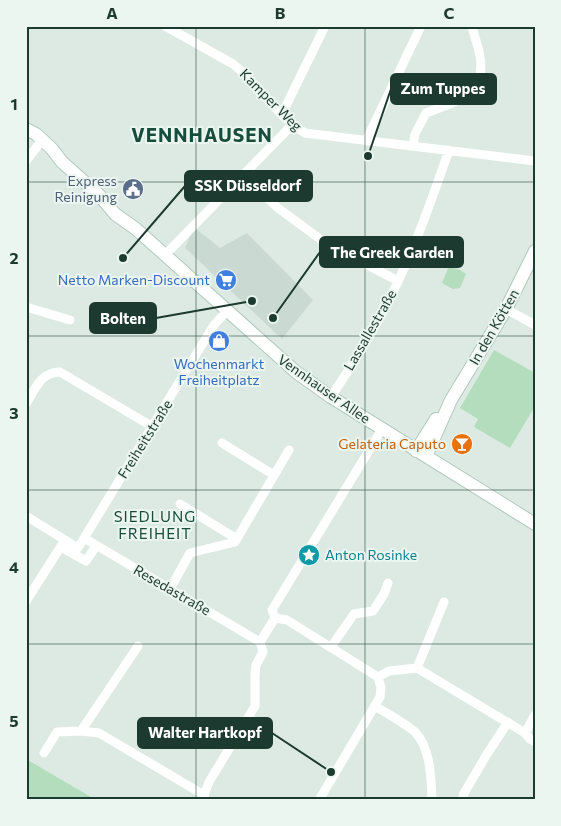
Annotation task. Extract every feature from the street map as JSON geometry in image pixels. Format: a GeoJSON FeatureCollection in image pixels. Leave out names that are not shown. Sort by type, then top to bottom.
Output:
{"type":"FeatureCollection","features":[{"type":"Feature","properties":{"kind":"main road","name":"Vennhauser Allee"},"geometry":{"type":"LineString","coordinates":[[26,130],[40,143]]}},
{"type":"Feature","properties":{"kind":"main road","name":"Vennhauser Allee"},"geometry":{"type":"LineString","coordinates":[[26,138],[52,149],[62,162],[100,196],[114,214],[134,227],[296,372],[331,397],[535,524]]}},
{"type":"Feature","properties":{"kind":"main road","name":"In den Kötten"},"geometry":{"type":"LineString","coordinates":[[421,453],[445,404],[451,400],[506,308],[535,251]]}},
{"type":"Feature","properties":{"kind":"street","name":"Kamper Weg"},"geometry":{"type":"LineString","coordinates":[[165,26],[242,70],[282,114],[305,133],[535,161]]}},
{"type":"Feature","properties":{"kind":"street"},"geometry":{"type":"LineString","coordinates":[[282,114],[324,26]]}},
{"type":"Feature","properties":{"kind":"street"},"geometry":{"type":"LineString","coordinates":[[366,141],[421,26]]}},
{"type":"Feature","properties":{"kind":"street"},"geometry":{"type":"LineString","coordinates":[[413,146],[415,134],[426,113],[463,99],[476,85],[481,64],[472,26]]}},
{"type":"Feature","properties":{"kind":"street"},"geometry":{"type":"LineString","coordinates":[[165,255],[293,124]]}},
{"type":"Feature","properties":{"kind":"street"},"geometry":{"type":"LineString","coordinates":[[26,161],[40,143]]}},
{"type":"Feature","properties":{"kind":"street","name":"Lassallestraße"},"geometry":{"type":"LineString","coordinates":[[331,397],[362,349],[388,302],[421,232],[449,150]]}},
{"type":"Feature","properties":{"kind":"street"},"geometry":{"type":"LineString","coordinates":[[242,176],[278,208],[324,242],[398,281]]}},
{"type":"Feature","properties":{"kind":"street"},"geometry":{"type":"LineString","coordinates":[[26,307],[70,320]]}},
{"type":"Feature","properties":{"kind":"street"},"geometry":{"type":"LineString","coordinates":[[506,308],[535,325]]}},
{"type":"Feature","properties":{"kind":"street","name":"Freiheitstraße"},"geometry":{"type":"LineString","coordinates":[[84,538],[214,325],[227,311]]}},
{"type":"Feature","properties":{"kind":"street"},"geometry":{"type":"LineString","coordinates":[[26,404],[42,378],[49,373],[64,373],[153,427]]}},
{"type":"Feature","properties":{"kind":"street"},"geometry":{"type":"LineString","coordinates":[[275,618],[272,610],[382,429]]}},
{"type":"Feature","properties":{"kind":"street"},"geometry":{"type":"LineString","coordinates":[[222,443],[274,475]]}},
{"type":"Feature","properties":{"kind":"street"},"geometry":{"type":"LineString","coordinates":[[170,589],[190,553],[235,542],[289,450]]}},
{"type":"Feature","properties":{"kind":"street"},"geometry":{"type":"LineString","coordinates":[[180,504],[237,538]]}},
{"type":"Feature","properties":{"kind":"street"},"geometry":{"type":"LineString","coordinates":[[26,516],[86,561],[96,546]]}},
{"type":"Feature","properties":{"kind":"street"},"geometry":{"type":"LineString","coordinates":[[63,543],[78,548],[84,538]]}},
{"type":"Feature","properties":{"kind":"street","name":"Resedastraße"},"geometry":{"type":"LineString","coordinates":[[84,538],[260,642]]}},
{"type":"Feature","properties":{"kind":"street"},"geometry":{"type":"LineString","coordinates":[[26,602],[63,543]]}},
{"type":"Feature","properties":{"kind":"street"},"geometry":{"type":"LineString","coordinates":[[331,647],[354,614],[373,611],[384,594],[388,583]]}},
{"type":"Feature","properties":{"kind":"street"},"geometry":{"type":"LineString","coordinates":[[417,668],[444,602]]}},
{"type":"Feature","properties":{"kind":"street"},"geometry":{"type":"LineString","coordinates":[[44,753],[57,732],[81,731],[99,733],[204,797],[209,782],[255,706],[254,675],[256,665],[263,652],[260,642],[275,618]]}},
{"type":"Feature","properties":{"kind":"street"},"geometry":{"type":"LineString","coordinates":[[275,618],[287,620],[378,677],[381,688],[380,697],[319,800]]}},
{"type":"Feature","properties":{"kind":"street"},"geometry":{"type":"LineString","coordinates":[[81,731],[138,646]]}},
{"type":"Feature","properties":{"kind":"street"},"geometry":{"type":"LineString","coordinates":[[378,677],[389,671],[417,668],[525,732],[535,742]]}},
{"type":"Feature","properties":{"kind":"street"},"geometry":{"type":"LineString","coordinates":[[375,706],[415,733],[421,742],[426,753],[429,768],[432,800]]}},
{"type":"Feature","properties":{"kind":"street"},"geometry":{"type":"LineString","coordinates":[[525,732],[535,715]]}},
{"type":"Feature","properties":{"kind":"street"},"geometry":{"type":"LineString","coordinates":[[464,800],[463,795],[508,722]]}},
{"type":"Feature","properties":{"kind":"shaded area"},"geometry":{"type":"Polygon","coordinates":[[[194,227],[220,248],[247,233],[313,300],[282,339],[185,248],[194,227]]]}},
{"type":"Feature","properties":{"kind":"green space"},"geometry":{"type":"Polygon","coordinates":[[[449,266],[466,274],[460,288],[453,289],[442,283],[449,266]]]}},
{"type":"Feature","properties":{"kind":"green space"},"geometry":{"type":"Polygon","coordinates":[[[494,350],[535,373],[535,406],[510,448],[474,427],[478,419],[460,408],[494,350]]]}},
{"type":"Feature","properties":{"kind":"green space"},"geometry":{"type":"Polygon","coordinates":[[[26,759],[96,800],[26,800],[26,759]]]}},
{"type":"Feature","properties":{"kind":"place","name":"Zum Tuppes"},"geometry":{"type":"Point","coordinates":[368,156]}},
{"type":"Feature","properties":{"kind":"place","name":"Express Reinigung"},"geometry":{"type":"Point","coordinates":[133,189]}},
{"type":"Feature","properties":{"kind":"place","name":"SSK Düsseldorf"},"geometry":{"type":"Point","coordinates":[123,258]}},
{"type":"Feature","properties":{"kind":"place","name":"Netto Marken-Discount"},"geometry":{"type":"Point","coordinates":[226,280]}},
{"type":"Feature","properties":{"kind":"place","name":"Bolten"},"geometry":{"type":"Point","coordinates":[252,301]}},
{"type":"Feature","properties":{"kind":"place","name":"The Greek Garden"},"geometry":{"type":"Point","coordinates":[273,318]}},
{"type":"Feature","properties":{"kind":"place","name":"Wochenmarkt Freiheitplatz"},"geometry":{"type":"Point","coordinates":[219,341]}},
{"type":"Feature","properties":{"kind":"place","name":"Gelateria Caputo"},"geometry":{"type":"Point","coordinates":[462,444]}},
{"type":"Feature","properties":{"kind":"place","name":"Anton Rosinke"},"geometry":{"type":"Point","coordinates":[309,555]}},
{"type":"Feature","properties":{"kind":"place","name":"Walter Hartkopf"},"geometry":{"type":"Point","coordinates":[331,772]}},
{"type":"Feature","properties":{"kind":"district","name":"VENNHAUSEN"},"geometry":{"type":"Point","coordinates":[202,135]}},
{"type":"Feature","properties":{"kind":"district","name":"SIEDLUNG FREIHEIT"},"geometry":{"type":"Point","coordinates":[155,526]}}]}
